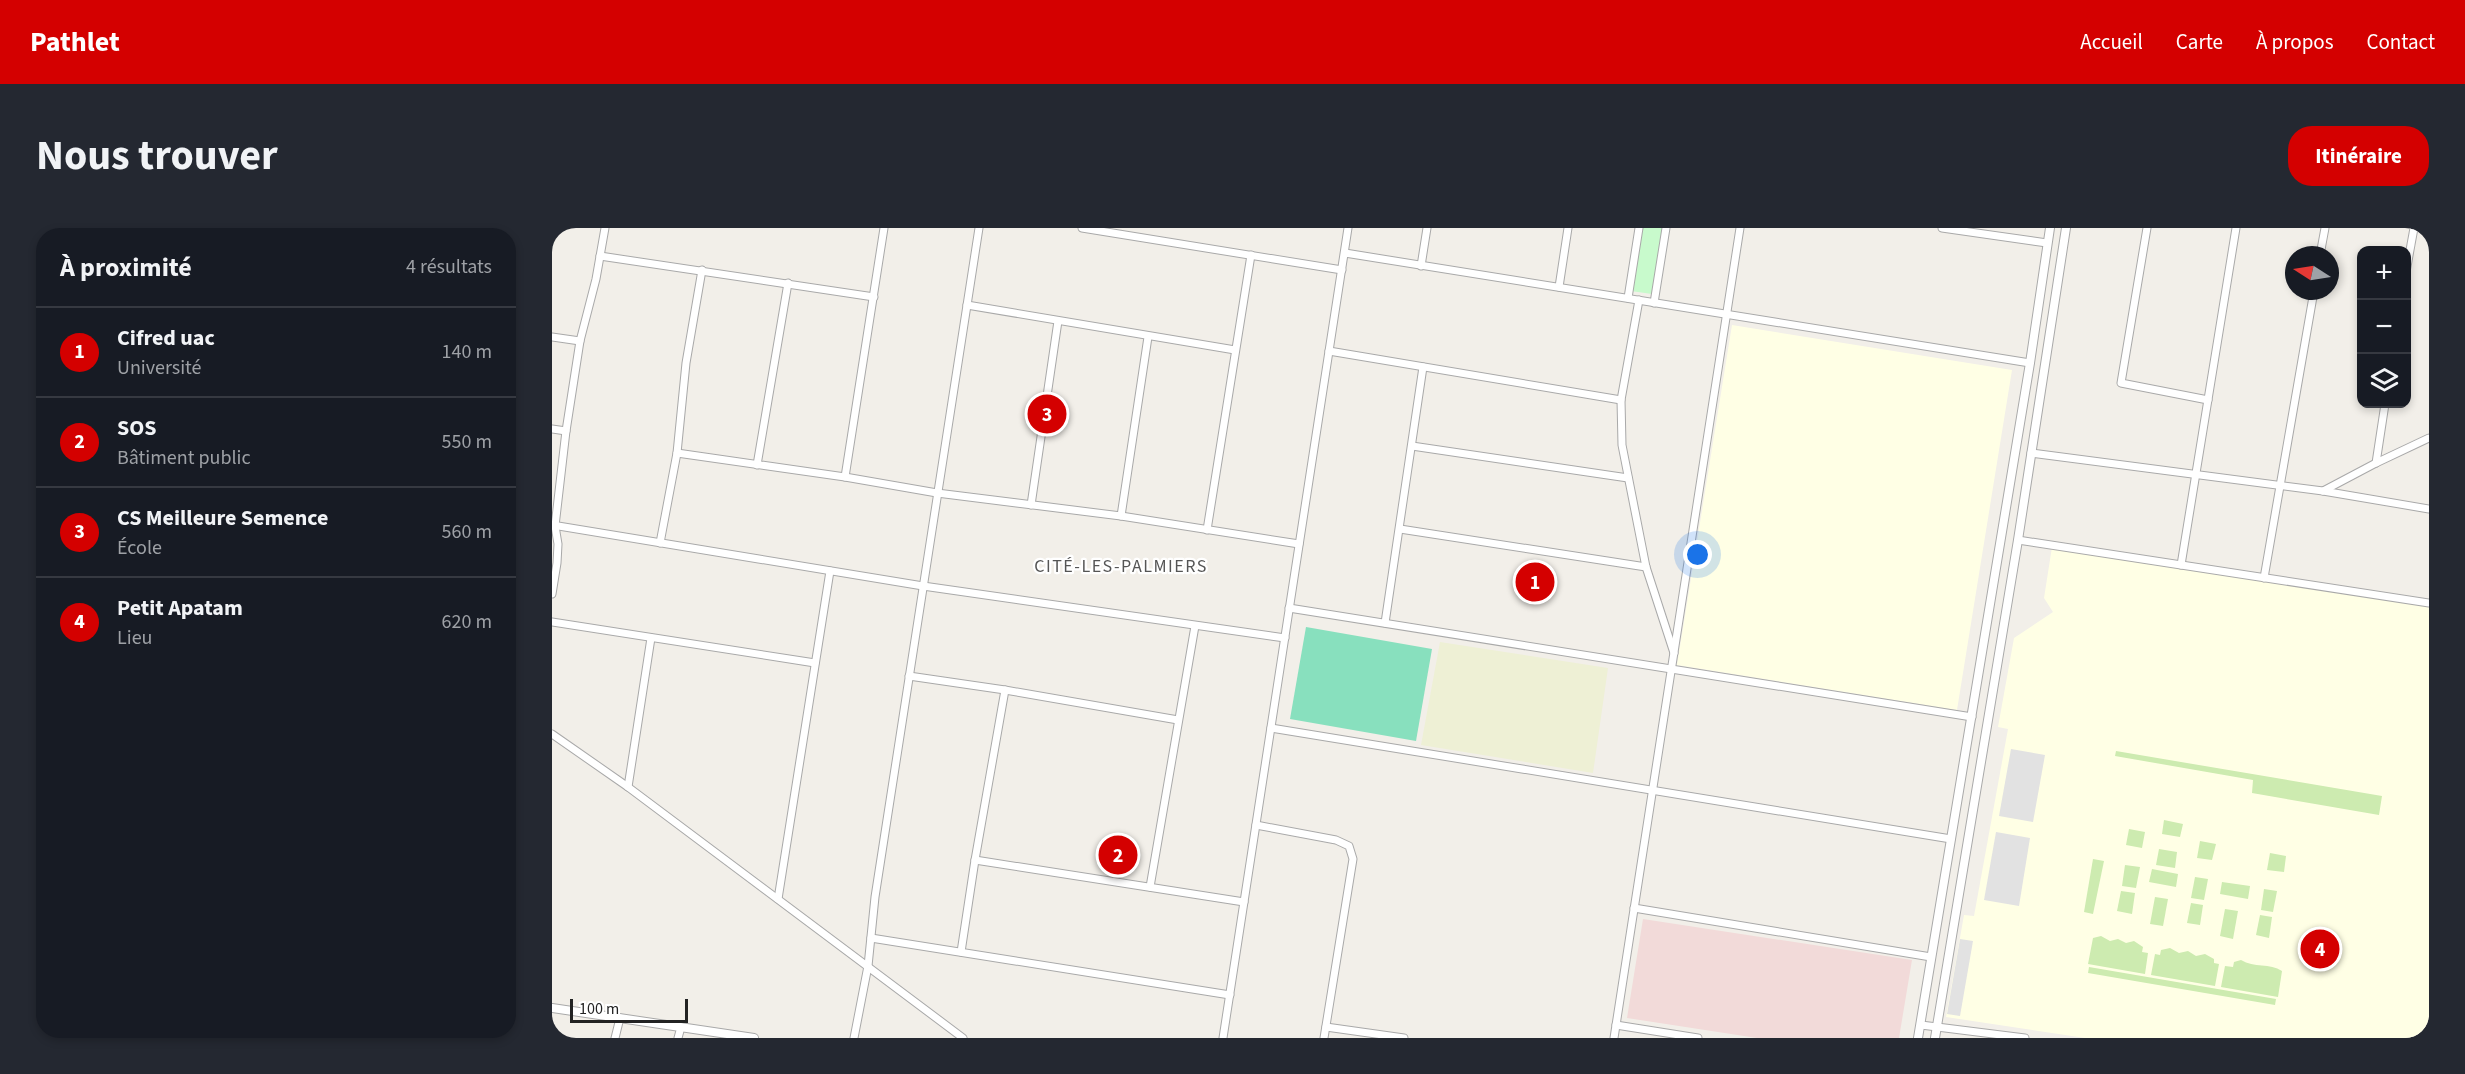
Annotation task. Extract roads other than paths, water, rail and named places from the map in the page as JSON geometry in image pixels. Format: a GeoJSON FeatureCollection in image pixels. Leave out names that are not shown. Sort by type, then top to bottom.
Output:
{"type":"FeatureCollection","features":[{"type":"Feature","properties":{"kind":"street"},"geometry":{"type":"LineString","coordinates":[[552,594],[558,544],[554,525],[566,431],[580,341],[605,228]]}},
{"type":"Feature","properties":{"kind":"street"},"geometry":{"type":"LineString","coordinates":[[845,477],[884,228]]}},
{"type":"Feature","properties":{"kind":"street"},"geometry":{"type":"LineString","coordinates":[[854,1038],[868,966],[875,897],[979,228]]}},
{"type":"Feature","properties":{"kind":"street"},"geometry":{"type":"LineString","coordinates":[[1082,228],[1342,270]]}},
{"type":"Feature","properties":{"kind":"street"},"geometry":{"type":"LineString","coordinates":[[1223,1038],[1348,228]]}},
{"type":"Feature","properties":{"kind":"street"},"geometry":{"type":"LineString","coordinates":[[1421,266],[1427,228]]}},
{"type":"Feature","properties":{"kind":"street"},"geometry":{"type":"LineString","coordinates":[[1559,287],[1568,228]]}},
{"type":"Feature","properties":{"kind":"street"},"geometry":{"type":"LineString","coordinates":[[1628,298],[1639,228]]}},
{"type":"Feature","properties":{"kind":"street"},"geometry":{"type":"LineString","coordinates":[[1654,303],[1666,228]]}},
{"type":"Feature","properties":{"kind":"street"},"geometry":{"type":"LineString","coordinates":[[1614,1038],[1740,228]]}},
{"type":"Feature","properties":{"kind":"street"},"geometry":{"type":"LineString","coordinates":[[1942,228],[2047,243]]}},
{"type":"Feature","properties":{"kind":"street"},"geometry":{"type":"LineString","coordinates":[[1918,1038],[2030,363],[2050,228]]}},
{"type":"Feature","properties":{"kind":"street"},"geometry":{"type":"LineString","coordinates":[[1935,1038],[2018,540],[2066,228]]}},
{"type":"Feature","properties":{"kind":"street"},"geometry":{"type":"LineString","coordinates":[[2147,228],[2121,382],[2208,400]]}},
{"type":"Feature","properties":{"kind":"street"},"geometry":{"type":"LineString","coordinates":[[2181,565],[2236,228]]}},
{"type":"Feature","properties":{"kind":"street"},"geometry":{"type":"LineString","coordinates":[[2322,246],[2325,228]]}},
{"type":"Feature","properties":{"kind":"street"},"geometry":{"type":"LineString","coordinates":[[2411,246],[2414,228]]}},
{"type":"Feature","properties":{"kind":"street"},"geometry":{"type":"LineString","coordinates":[[1345,253],[2030,363]]}},
{"type":"Feature","properties":{"kind":"street"},"geometry":{"type":"LineString","coordinates":[[600,255],[873,297]]}},
{"type":"Feature","properties":{"kind":"street"},"geometry":{"type":"LineString","coordinates":[[1207,530],[1251,255]]}},
{"type":"Feature","properties":{"kind":"street"},"geometry":{"type":"LineString","coordinates":[[660,543],[677,453],[686,363],[702,270]]}},
{"type":"Feature","properties":{"kind":"street"},"geometry":{"type":"LineString","coordinates":[[758,465],[788,283]]}},
{"type":"Feature","properties":{"kind":"street"},"geometry":{"type":"LineString","coordinates":[[1639,300],[1622,400],[1622,445],[1646,567],[1675,656]]}},
{"type":"Feature","properties":{"kind":"street"},"geometry":{"type":"LineString","coordinates":[[2264,578],[2312,300]]}},
{"type":"Feature","properties":{"kind":"street"},"geometry":{"type":"LineString","coordinates":[[967,305],[1235,350]]}},
{"type":"Feature","properties":{"kind":"street"},"geometry":{"type":"LineString","coordinates":[[1030,505],[1058,321]]}},
{"type":"Feature","properties":{"kind":"street"},"geometry":{"type":"LineString","coordinates":[[552,337],[580,341]]}},
{"type":"Feature","properties":{"kind":"street"},"geometry":{"type":"LineString","coordinates":[[1121,516],[1148,337]]}},
{"type":"Feature","properties":{"kind":"street"},"geometry":{"type":"LineString","coordinates":[[1329,351],[1622,400]]}},
{"type":"Feature","properties":{"kind":"street"},"geometry":{"type":"LineString","coordinates":[[1385,623],[1423,367]]}},
{"type":"Feature","properties":{"kind":"street"},"geometry":{"type":"LineString","coordinates":[[2376,463],[2384,408]]}},
{"type":"Feature","properties":{"kind":"street"},"geometry":{"type":"LineString","coordinates":[[552,429],[566,431]]}},
{"type":"Feature","properties":{"kind":"street"},"geometry":{"type":"LineString","coordinates":[[2323,492],[2429,438]]}},
{"type":"Feature","properties":{"kind":"street"},"geometry":{"type":"LineString","coordinates":[[1412,446],[1628,478]]}},
{"type":"Feature","properties":{"kind":"street"},"geometry":{"type":"LineString","coordinates":[[677,453],[938,493],[1121,516],[1299,544]]}},
{"type":"Feature","properties":{"kind":"street"},"geometry":{"type":"LineString","coordinates":[[2031,453],[2323,492],[2429,509]]}},
{"type":"Feature","properties":{"kind":"street"},"geometry":{"type":"LineString","coordinates":[[554,525],[923,586],[1285,638]]}},
{"type":"Feature","properties":{"kind":"street"},"geometry":{"type":"LineString","coordinates":[[1400,529],[1646,567]]}},
{"type":"Feature","properties":{"kind":"street"},"geometry":{"type":"LineString","coordinates":[[2018,540],[2429,603]]}},
{"type":"Feature","properties":{"kind":"street"},"geometry":{"type":"LineString","coordinates":[[778,899],[830,571]]}},
{"type":"Feature","properties":{"kind":"street"},"geometry":{"type":"LineString","coordinates":[[1290,608],[1972,717]]}},
{"type":"Feature","properties":{"kind":"street"},"geometry":{"type":"LineString","coordinates":[[552,622],[815,663]]}},
{"type":"Feature","properties":{"kind":"street"},"geometry":{"type":"LineString","coordinates":[[1150,887],[1195,626]]}},
{"type":"Feature","properties":{"kind":"street"},"geometry":{"type":"LineString","coordinates":[[628,787],[651,638]]}},
{"type":"Feature","properties":{"kind":"street"},"geometry":{"type":"LineString","coordinates":[[909,676],[1178,720]]}},
{"type":"Feature","properties":{"kind":"street"},"geometry":{"type":"LineString","coordinates":[[962,952],[975,860],[1005,690]]}},
{"type":"Feature","properties":{"kind":"street"},"geometry":{"type":"LineString","coordinates":[[1271,728],[1951,838]]}},
{"type":"Feature","properties":{"kind":"street"},"geometry":{"type":"LineString","coordinates":[[552,734],[628,787],[963,1038]]}},
{"type":"Feature","properties":{"kind":"street"},"geometry":{"type":"LineString","coordinates":[[1256,825],[1336,840],[1349,846],[1353,859],[1324,1038]]}},
{"type":"Feature","properties":{"kind":"street"},"geometry":{"type":"LineString","coordinates":[[975,860],[1244,902]]}},
{"type":"Feature","properties":{"kind":"street"},"geometry":{"type":"LineString","coordinates":[[1634,908],[1931,957]]}},
{"type":"Feature","properties":{"kind":"street"},"geometry":{"type":"LineString","coordinates":[[871,938],[1230,995]]}},
{"type":"Feature","properties":{"kind":"street"},"geometry":{"type":"LineString","coordinates":[[552,1008],[754,1038]]}},
{"type":"Feature","properties":{"kind":"street"},"geometry":{"type":"LineString","coordinates":[[615,1038],[620,1018]]}},
{"type":"Feature","properties":{"kind":"street"},"geometry":{"type":"LineString","coordinates":[[1616,1025],[1698,1038]]}},
{"type":"Feature","properties":{"kind":"street"},"geometry":{"type":"LineString","coordinates":[[1921,1025],[2025,1038]]}},
{"type":"Feature","properties":{"kind":"street"},"geometry":{"type":"LineString","coordinates":[[678,1038],[681,1027]]}},
{"type":"Feature","properties":{"kind":"street"},"geometry":{"type":"LineString","coordinates":[[1326,1028],[1404,1038]]}},
{"type":"Feature","properties":{"kind":"place","name":"CS Meilleure Semence"},"geometry":{"type":"Point","coordinates":[1047,414]}},
{"type":"Feature","properties":{"kind":"place","name":"Cifred uac"},"geometry":{"type":"Point","coordinates":[1535,582]}},
{"type":"Feature","properties":{"kind":"place","name":"SOS"},"geometry":{"type":"Point","coordinates":[1118,855]}},
{"type":"Feature","properties":{"kind":"place","name":"Petit Apatam"},"geometry":{"type":"Point","coordinates":[2320,949]}},
{"type":"Feature","properties":{"kind":"district","name":"CITÉ-LES-PALMIERS"},"geometry":{"type":"Point","coordinates":[1121,566]}}]}
